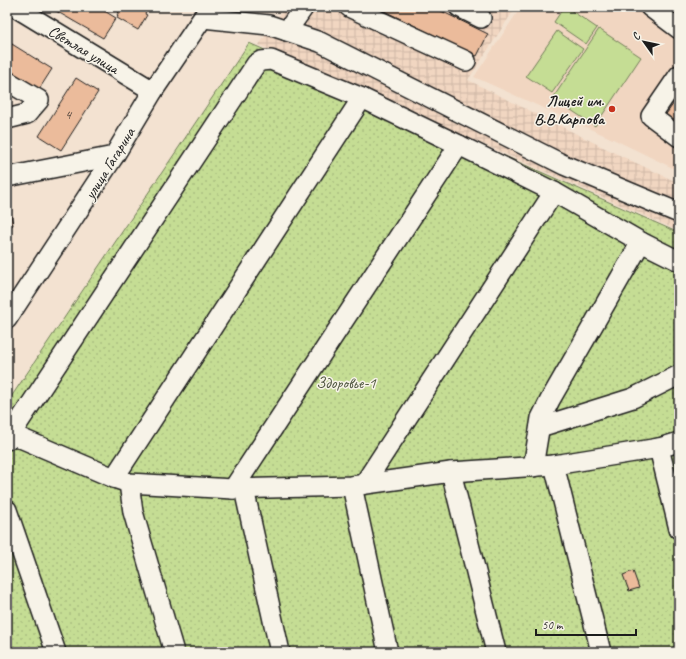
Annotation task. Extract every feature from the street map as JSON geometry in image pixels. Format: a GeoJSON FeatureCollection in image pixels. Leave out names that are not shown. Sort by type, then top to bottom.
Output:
{"type":"FeatureCollection","features":[{"type":"Feature","properties":{"kind":"street","name":"Светлая улица"},"geometry":{"type":"LineString","coordinates":[[15,7],[153,91]]}},
{"type":"Feature","properties":{"kind":"street"},"geometry":{"type":"LineString","coordinates":[[287,31],[304,7]]}},
{"type":"Feature","properties":{"kind":"street"},"geometry":{"type":"LineString","coordinates":[[349,7],[466,61]]}},
{"type":"Feature","properties":{"kind":"street"},"geometry":{"type":"LineString","coordinates":[[459,7],[481,18]]}},
{"type":"Feature","properties":{"kind":"street"},"geometry":{"type":"LineString","coordinates":[[650,7],[679,29]]}},
{"type":"Feature","properties":{"kind":"street","name":"улица Гагарина"},"geometry":{"type":"LineString","coordinates":[[7,319],[114,156],[153,91],[206,12]]}},
{"type":"Feature","properties":{"kind":"street"},"geometry":{"type":"LineString","coordinates":[[206,12],[269,25],[320,42],[564,165],[679,213]]}},
{"type":"Feature","properties":{"kind":"street"},"geometry":{"type":"LineString","coordinates":[[679,261],[641,242],[554,192],[362,98],[271,60],[261,61],[256,64],[9,437],[121,480],[238,489],[358,485],[451,472],[554,465],[659,448],[679,442]]}},
{"type":"Feature","properties":{"kind":"street"},"geometry":{"type":"LineString","coordinates":[[679,75],[651,116],[679,137]]}},
{"type":"Feature","properties":{"kind":"street"},"geometry":{"type":"LineString","coordinates":[[7,81],[39,100],[27,114],[7,119]]}},
{"type":"Feature","properties":{"kind":"street"},"geometry":{"type":"LineString","coordinates":[[121,480],[362,98]]}},
{"type":"Feature","properties":{"kind":"street"},"geometry":{"type":"LineString","coordinates":[[280,652],[238,489],[459,145]]}},
{"type":"Feature","properties":{"kind":"street"},"geometry":{"type":"LineString","coordinates":[[7,177],[114,156]]}},
{"type":"Feature","properties":{"kind":"street"},"geometry":{"type":"LineString","coordinates":[[388,652],[358,485],[554,192]]}},
{"type":"Feature","properties":{"kind":"street"},"geometry":{"type":"LineString","coordinates":[[534,467],[541,418],[641,242]]}},
{"type":"Feature","properties":{"kind":"street"},"geometry":{"type":"LineString","coordinates":[[540,427],[633,398],[678,378]]}},
{"type":"Feature","properties":{"kind":"street"},"geometry":{"type":"LineString","coordinates":[[659,448],[679,529]]}},
{"type":"Feature","properties":{"kind":"street"},"geometry":{"type":"LineString","coordinates":[[554,465],[601,652]]}},
{"type":"Feature","properties":{"kind":"street"},"geometry":{"type":"LineString","coordinates":[[451,472],[496,652]]}},
{"type":"Feature","properties":{"kind":"street"},"geometry":{"type":"LineString","coordinates":[[121,480],[133,512],[174,652]]}},
{"type":"Feature","properties":{"kind":"street"},"geometry":{"type":"LineString","coordinates":[[7,510],[56,652]]}},
{"type":"Feature","properties":{"kind":"shaded area"},"geometry":{"type":"Polygon","coordinates":[[[285,7],[516,7],[468,80],[679,183],[679,231],[259,45],[285,7]]]}},
{"type":"Feature","properties":{"kind":"shaded area","name":"Лицей им. В.В.Карпова"},"geometry":{"type":"Polygon","coordinates":[[[521,7],[679,7],[679,171],[615,140],[474,77],[521,7]]]}},
{"type":"Feature","properties":{"kind":"green space"},"geometry":{"type":"Polygon","coordinates":[[[564,7],[597,28],[586,44],[554,22],[564,7]]]}},
{"type":"Feature","properties":{"kind":"green space"},"geometry":{"type":"Polygon","coordinates":[[[599,29],[641,57],[595,126],[553,98],[599,29]]]}},
{"type":"Feature","properties":{"kind":"green space"},"geometry":{"type":"Polygon","coordinates":[[[557,31],[583,49],[552,93],[526,76],[557,31]]]}},
{"type":"Feature","properties":{"kind":"green space","name":"Здоровье-1"},"geometry":{"type":"Polygon","coordinates":[[[249,43],[679,233],[679,652],[7,652],[7,403],[249,43]]]}},
{"type":"Feature","properties":{"kind":"building"},"geometry":{"type":"Polygon","coordinates":[[[49,7],[98,7],[116,18],[103,38],[49,7]]]}},
{"type":"Feature","properties":{"kind":"building"},"geometry":{"type":"Polygon","coordinates":[[[122,7],[149,7],[145,14],[147,15],[138,30],[117,18],[117,15],[122,7]]]}},
{"type":"Feature","properties":{"kind":"building"},"geometry":{"type":"Polygon","coordinates":[[[376,7],[433,7],[488,34],[477,56],[376,7]]]}},
{"type":"Feature","properties":{"kind":"building"},"geometry":{"type":"Polygon","coordinates":[[[7,41],[52,69],[38,91],[7,71],[7,41]]]}},
{"type":"Feature","properties":{"kind":"building"},"geometry":{"type":"Polygon","coordinates":[[[76,78],[98,92],[61,150],[39,136],[76,78]]]}},
{"type":"Feature","properties":{"kind":"building"},"geometry":{"type":"Polygon","coordinates":[[[679,96],[679,128],[664,117],[679,96]]]}},
{"type":"Feature","properties":{"kind":"building"},"geometry":{"type":"Polygon","coordinates":[[[7,147],[10,162],[7,162],[7,147]]]}},
{"type":"Feature","properties":{"kind":"building"},"geometry":{"type":"Polygon","coordinates":[[[11,215],[13,225],[7,227],[7,216],[11,215]]]}},
{"type":"Feature","properties":{"kind":"building"},"geometry":{"type":"Polygon","coordinates":[[[633,571],[639,588],[629,591],[623,575],[633,571]]]}},
{"type":"Feature","properties":{"kind":"place","name":"Лицей им. В.В.Карпова"},"geometry":{"type":"Point","coordinates":[612,109]}}]}
